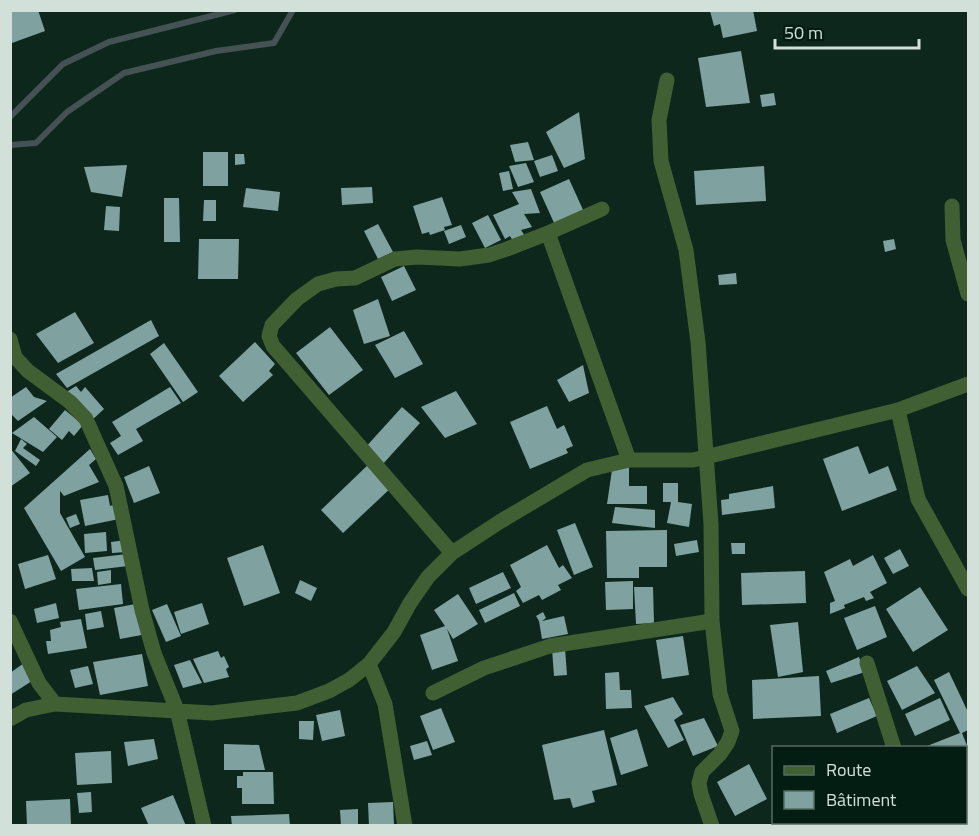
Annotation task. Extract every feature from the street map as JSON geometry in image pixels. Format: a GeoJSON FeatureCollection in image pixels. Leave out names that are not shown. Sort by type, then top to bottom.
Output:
{"type":"FeatureCollection","features":[{"type":"Feature","properties":{"kind":"street"},"geometry":{"type":"LineString","coordinates":[[667,80],[659,120],[661,161],[686,250],[699,353],[711,524],[712,621],[720,694],[732,731],[720,754],[702,772],[699,783],[700,794],[712,825]]}},
{"type":"Feature","properties":{"kind":"street"},"geometry":{"type":"LineString","coordinates":[[952,206],[953,240],[969,294]]}},
{"type":"Feature","properties":{"kind":"street"},"geometry":{"type":"LineString","coordinates":[[452,553],[273,346],[269,336],[272,325],[297,299],[318,284],[356,278],[395,259],[417,257],[460,259],[489,255],[548,233],[602,209]]}},
{"type":"Feature","properties":{"kind":"street"},"geometry":{"type":"LineString","coordinates":[[548,233],[629,460]]}},
{"type":"Feature","properties":{"kind":"street"},"geometry":{"type":"LineString","coordinates":[[10,339],[15,357],[28,371],[70,402],[86,420],[116,486],[142,610],[154,652],[177,710],[204,825]]}},
{"type":"Feature","properties":{"kind":"street"},"geometry":{"type":"LineString","coordinates":[[10,718],[26,710],[55,704],[212,713],[297,703],[329,691],[349,680],[369,664],[394,632],[428,577],[452,553],[587,470],[629,460],[693,460],[898,410],[969,384]]}},
{"type":"Feature","properties":{"kind":"street"},"geometry":{"type":"LineString","coordinates":[[898,410],[918,499],[969,589]]}},
{"type":"Feature","properties":{"kind":"street"},"geometry":{"type":"LineString","coordinates":[[10,621],[39,683],[55,704]]}},
{"type":"Feature","properties":{"kind":"street"},"geometry":{"type":"LineString","coordinates":[[433,693],[484,668],[549,646],[712,621]]}},
{"type":"Feature","properties":{"kind":"street"},"geometry":{"type":"LineString","coordinates":[[867,663],[894,746]]}},
{"type":"Feature","properties":{"kind":"street"},"geometry":{"type":"LineString","coordinates":[[369,664],[385,704],[405,825]]}},
{"type":"Feature","properties":{"kind":"building"},"geometry":{"type":"Polygon","coordinates":[[[10,10],[38,10],[45,31],[12,43],[10,10]]]}},
{"type":"Feature","properties":{"kind":"building"},"geometry":{"type":"Polygon","coordinates":[[[753,10],[757,31],[723,38],[720,24],[714,26],[710,11],[753,10]]]}},
{"type":"Feature","properties":{"kind":"building"},"geometry":{"type":"Polygon","coordinates":[[[741,51],[750,103],[706,107],[698,58],[741,51]]]}},
{"type":"Feature","properties":{"kind":"building"},"geometry":{"type":"Polygon","coordinates":[[[774,93],[776,105],[762,107],[760,95],[774,93]]]}},
{"type":"Feature","properties":{"kind":"building"},"geometry":{"type":"Polygon","coordinates":[[[579,112],[585,159],[564,168],[546,132],[579,112]]]}},
{"type":"Feature","properties":{"kind":"building"},"geometry":{"type":"Polygon","coordinates":[[[528,142],[534,160],[515,162],[510,145],[528,142]]]}},
{"type":"Feature","properties":{"kind":"building"},"geometry":{"type":"Polygon","coordinates":[[[203,152],[228,152],[228,186],[203,186],[203,152]]]}},
{"type":"Feature","properties":{"kind":"building"},"geometry":{"type":"Polygon","coordinates":[[[235,154],[244,154],[245,164],[235,165],[235,154]]]}},
{"type":"Feature","properties":{"kind":"building"},"geometry":{"type":"Polygon","coordinates":[[[552,155],[558,171],[540,177],[534,161],[552,155]]]}},
{"type":"Feature","properties":{"kind":"building"},"geometry":{"type":"Polygon","coordinates":[[[526,163],[534,182],[518,187],[509,166],[526,163]]]}},
{"type":"Feature","properties":{"kind":"building"},"geometry":{"type":"Polygon","coordinates":[[[127,165],[122,197],[91,192],[84,167],[127,165]]]}},
{"type":"Feature","properties":{"kind":"building"},"geometry":{"type":"Polygon","coordinates":[[[764,166],[766,201],[696,205],[694,171],[764,166]]]}},
{"type":"Feature","properties":{"kind":"building"},"geometry":{"type":"Polygon","coordinates":[[[509,171],[513,189],[503,191],[499,173],[509,171]]]}},
{"type":"Feature","properties":{"kind":"building"},"geometry":{"type":"Polygon","coordinates":[[[569,179],[584,212],[555,225],[540,192],[569,179]]]}},
{"type":"Feature","properties":{"kind":"building"},"geometry":{"type":"Polygon","coordinates":[[[372,187],[373,203],[342,205],[341,188],[372,187]]]}},
{"type":"Feature","properties":{"kind":"building"},"geometry":{"type":"Polygon","coordinates":[[[246,188],[280,192],[278,211],[243,207],[246,188]]]}},
{"type":"Feature","properties":{"kind":"building"},"geometry":{"type":"Polygon","coordinates":[[[531,189],[540,213],[524,214],[532,227],[521,230],[525,236],[513,241],[510,236],[505,239],[493,215],[519,204],[512,192],[531,189]]]}},
{"type":"Feature","properties":{"kind":"building"},"geometry":{"type":"Polygon","coordinates":[[[442,197],[452,225],[430,235],[429,232],[422,234],[413,206],[442,197]]]}},
{"type":"Feature","properties":{"kind":"building"},"geometry":{"type":"Polygon","coordinates":[[[164,198],[179,198],[180,242],[164,242],[164,198]]]}},
{"type":"Feature","properties":{"kind":"building"},"geometry":{"type":"Polygon","coordinates":[[[204,200],[216,200],[216,221],[203,221],[204,200]]]}},
{"type":"Feature","properties":{"kind":"building"},"geometry":{"type":"Polygon","coordinates":[[[106,206],[120,207],[119,231],[104,230],[106,206]]]}},
{"type":"Feature","properties":{"kind":"building"},"geometry":{"type":"Polygon","coordinates":[[[488,215],[501,240],[485,248],[472,223],[488,215]]]}},
{"type":"Feature","properties":{"kind":"building"},"geometry":{"type":"Polygon","coordinates":[[[378,224],[393,252],[378,259],[364,231],[378,224]]]}},
{"type":"Feature","properties":{"kind":"building"},"geometry":{"type":"Polygon","coordinates":[[[461,225],[466,237],[449,244],[444,231],[461,225]]]}},
{"type":"Feature","properties":{"kind":"building"},"geometry":{"type":"Polygon","coordinates":[[[199,239],[239,239],[238,279],[198,279],[199,239]]]}},
{"type":"Feature","properties":{"kind":"building"},"geometry":{"type":"Polygon","coordinates":[[[894,239],[896,249],[885,252],[883,241],[894,239]]]}},
{"type":"Feature","properties":{"kind":"building"},"geometry":{"type":"Polygon","coordinates":[[[404,266],[416,290],[392,301],[381,277],[404,266]]]}},
{"type":"Feature","properties":{"kind":"building"},"geometry":{"type":"Polygon","coordinates":[[[736,273],[737,284],[719,285],[718,275],[736,273]]]}},
{"type":"Feature","properties":{"kind":"building"},"geometry":{"type":"Polygon","coordinates":[[[378,299],[390,336],[364,344],[353,310],[378,299]]]}},
{"type":"Feature","properties":{"kind":"building"},"geometry":{"type":"Polygon","coordinates":[[[75,312],[94,343],[58,363],[36,334],[75,312]]]}},
{"type":"Feature","properties":{"kind":"building"},"geometry":{"type":"Polygon","coordinates":[[[151,320],[159,336],[67,388],[56,374],[151,320]]]}},
{"type":"Feature","properties":{"kind":"building"},"geometry":{"type":"Polygon","coordinates":[[[330,327],[363,370],[329,395],[296,353],[330,327]]]}},
{"type":"Feature","properties":{"kind":"building"},"geometry":{"type":"Polygon","coordinates":[[[404,331],[423,364],[395,378],[375,345],[404,331]]]}},
{"type":"Feature","properties":{"kind":"building"},"geometry":{"type":"Polygon","coordinates":[[[255,342],[275,364],[269,371],[273,375],[243,402],[219,376],[255,342]]]}},
{"type":"Feature","properties":{"kind":"building"},"geometry":{"type":"Polygon","coordinates":[[[164,343],[198,392],[183,402],[150,354],[164,343]]]}},
{"type":"Feature","properties":{"kind":"building"},"geometry":{"type":"Polygon","coordinates":[[[583,365],[589,393],[569,402],[557,380],[583,365]]]}},
{"type":"Feature","properties":{"kind":"building"},"geometry":{"type":"Polygon","coordinates":[[[76,386],[81,392],[85,387],[104,409],[91,421],[65,393],[76,386]]]}},
{"type":"Feature","properties":{"kind":"building"},"geometry":{"type":"Polygon","coordinates":[[[26,387],[34,397],[47,401],[18,421],[10,413],[10,398],[26,387]]]}},
{"type":"Feature","properties":{"kind":"building"},"geometry":{"type":"Polygon","coordinates":[[[170,387],[181,403],[136,429],[143,441],[118,455],[110,443],[121,436],[112,422],[170,387]]]}},
{"type":"Feature","properties":{"kind":"building"},"geometry":{"type":"Polygon","coordinates":[[[456,391],[477,424],[445,438],[421,407],[456,391]]]}},
{"type":"Feature","properties":{"kind":"building"},"geometry":{"type":"Polygon","coordinates":[[[547,406],[557,429],[564,425],[573,446],[566,449],[568,453],[530,469],[510,422],[547,406]]]}},
{"type":"Feature","properties":{"kind":"building"},"geometry":{"type":"Polygon","coordinates":[[[402,407],[420,423],[382,465],[364,449],[402,407]]]}},
{"type":"Feature","properties":{"kind":"building"},"geometry":{"type":"Polygon","coordinates":[[[65,410],[83,425],[74,436],[69,431],[62,440],[49,429],[65,410]]]}},
{"type":"Feature","properties":{"kind":"building"},"geometry":{"type":"Polygon","coordinates":[[[34,417],[57,437],[43,452],[12,433],[34,417]]]}},
{"type":"Feature","properties":{"kind":"building"},"geometry":{"type":"Polygon","coordinates":[[[21,439],[27,444],[23,448],[40,460],[36,466],[15,451],[21,439]]]}},
{"type":"Feature","properties":{"kind":"building"},"geometry":{"type":"Polygon","coordinates":[[[858,446],[869,474],[888,466],[897,490],[842,511],[823,459],[858,446]]]}},
{"type":"Feature","properties":{"kind":"building"},"geometry":{"type":"Polygon","coordinates":[[[10,448],[30,473],[10,487],[10,448]]]}},
{"type":"Feature","properties":{"kind":"building"},"geometry":{"type":"Polygon","coordinates":[[[90,449],[96,459],[89,465],[99,482],[64,496],[60,491],[60,513],[85,557],[61,571],[24,508],[90,449]]]}},
{"type":"Feature","properties":{"kind":"building"},"geometry":{"type":"Polygon","coordinates":[[[371,462],[394,485],[343,533],[321,510],[371,462]]]}},
{"type":"Feature","properties":{"kind":"building"},"geometry":{"type":"Polygon","coordinates":[[[629,463],[629,486],[647,486],[647,504],[607,504],[612,470],[629,463]]]}},
{"type":"Feature","properties":{"kind":"building"},"geometry":{"type":"Polygon","coordinates":[[[149,466],[160,493],[134,503],[124,477],[149,466]]]}},
{"type":"Feature","properties":{"kind":"building"},"geometry":{"type":"Polygon","coordinates":[[[663,483],[678,483],[678,502],[692,504],[689,527],[667,523],[671,502],[663,502],[663,483]]]}},
{"type":"Feature","properties":{"kind":"building"},"geometry":{"type":"Polygon","coordinates":[[[773,486],[775,508],[722,515],[721,500],[729,499],[729,494],[773,486]]]}},
{"type":"Feature","properties":{"kind":"building"},"geometry":{"type":"Polygon","coordinates":[[[108,495],[110,506],[116,504],[119,519],[85,526],[80,500],[108,495]]]}},
{"type":"Feature","properties":{"kind":"building"},"geometry":{"type":"Polygon","coordinates":[[[615,507],[655,510],[655,528],[612,523],[615,507]]]}},
{"type":"Feature","properties":{"kind":"building"},"geometry":{"type":"Polygon","coordinates":[[[76,514],[80,524],[70,528],[66,518],[76,514]]]}},
{"type":"Feature","properties":{"kind":"building"},"geometry":{"type":"Polygon","coordinates":[[[575,523],[593,567],[574,575],[557,530],[575,523]]]}},
{"type":"Feature","properties":{"kind":"building"},"geometry":{"type":"Polygon","coordinates":[[[667,530],[667,567],[639,567],[639,578],[607,578],[606,531],[667,530]]]}},
{"type":"Feature","properties":{"kind":"building"},"geometry":{"type":"Polygon","coordinates":[[[106,532],[107,551],[85,553],[84,534],[106,532]]]}},
{"type":"Feature","properties":{"kind":"building"},"geometry":{"type":"Polygon","coordinates":[[[126,540],[127,552],[112,553],[111,542],[126,540]]]}},
{"type":"Feature","properties":{"kind":"building"},"geometry":{"type":"Polygon","coordinates":[[[697,540],[699,552],[676,556],[674,544],[697,540]]]}},
{"type":"Feature","properties":{"kind":"building"},"geometry":{"type":"Polygon","coordinates":[[[731,543],[745,543],[745,554],[732,554],[731,543]]]}},
{"type":"Feature","properties":{"kind":"building"},"geometry":{"type":"Polygon","coordinates":[[[263,545],[280,593],[244,606],[227,558],[263,545]]]}},
{"type":"Feature","properties":{"kind":"building"},"geometry":{"type":"Polygon","coordinates":[[[547,545],[559,568],[563,565],[572,578],[558,585],[561,590],[542,600],[539,595],[523,603],[516,591],[521,587],[510,565],[547,545]]]}},
{"type":"Feature","properties":{"kind":"building"},"geometry":{"type":"Polygon","coordinates":[[[900,549],[909,566],[893,574],[884,558],[900,549]]]}},
{"type":"Feature","properties":{"kind":"building"},"geometry":{"type":"Polygon","coordinates":[[[127,554],[128,566],[95,570],[93,558],[127,554]]]}},
{"type":"Feature","properties":{"kind":"building"},"geometry":{"type":"Polygon","coordinates":[[[48,555],[56,579],[25,589],[18,564],[48,555]]]}},
{"type":"Feature","properties":{"kind":"building"},"geometry":{"type":"Polygon","coordinates":[[[873,555],[887,583],[870,592],[874,598],[866,601],[864,597],[830,614],[830,603],[835,601],[824,572],[850,559],[853,566],[873,555]]]}},
{"type":"Feature","properties":{"kind":"building"},"geometry":{"type":"Polygon","coordinates":[[[92,568],[94,581],[72,581],[71,569],[92,568]]]}},
{"type":"Feature","properties":{"kind":"building"},"geometry":{"type":"Polygon","coordinates":[[[111,570],[111,583],[98,585],[97,572],[111,570]]]}},
{"type":"Feature","properties":{"kind":"building"},"geometry":{"type":"Polygon","coordinates":[[[805,571],[806,603],[742,605],[741,573],[805,571]]]}},
{"type":"Feature","properties":{"kind":"building"},"geometry":{"type":"Polygon","coordinates":[[[503,572],[511,588],[476,604],[469,588],[503,572]]]}},
{"type":"Feature","properties":{"kind":"building"},"geometry":{"type":"Polygon","coordinates":[[[300,580],[317,588],[311,601],[295,593],[300,580]]]}},
{"type":"Feature","properties":{"kind":"building"},"geometry":{"type":"Polygon","coordinates":[[[633,581],[633,609],[606,610],[605,582],[633,581]]]}},
{"type":"Feature","properties":{"kind":"building"},"geometry":{"type":"Polygon","coordinates":[[[121,584],[123,604],[79,610],[76,589],[121,584]]]}},
{"type":"Feature","properties":{"kind":"building"},"geometry":{"type":"Polygon","coordinates":[[[634,587],[653,587],[654,623],[636,624],[634,587]]]}},
{"type":"Feature","properties":{"kind":"building"},"geometry":{"type":"Polygon","coordinates":[[[920,587],[948,630],[913,652],[886,609],[920,587]]]}},
{"type":"Feature","properties":{"kind":"building"},"geometry":{"type":"Polygon","coordinates":[[[514,593],[520,606],[485,623],[479,610],[514,593]]]}},
{"type":"Feature","properties":{"kind":"building"},"geometry":{"type":"Polygon","coordinates":[[[458,594],[478,624],[453,639],[447,629],[458,661],[432,670],[420,635],[445,626],[434,610],[458,594]]]}},
{"type":"Feature","properties":{"kind":"building"},"geometry":{"type":"Polygon","coordinates":[[[56,603],[59,618],[37,623],[34,609],[56,603]]]}},
{"type":"Feature","properties":{"kind":"building"},"geometry":{"type":"Polygon","coordinates":[[[141,603],[147,634],[120,639],[114,608],[141,603]]]}},
{"type":"Feature","properties":{"kind":"building"},"geometry":{"type":"Polygon","coordinates":[[[202,603],[209,624],[181,634],[174,612],[202,603]]]}},
{"type":"Feature","properties":{"kind":"building"},"geometry":{"type":"Polygon","coordinates":[[[167,604],[181,636],[166,642],[152,610],[167,604]]]}},
{"type":"Feature","properties":{"kind":"building"},"geometry":{"type":"Polygon","coordinates":[[[875,606],[887,637],[857,650],[844,618],[875,606]]]}},
{"type":"Feature","properties":{"kind":"building"},"geometry":{"type":"Polygon","coordinates":[[[101,611],[104,627],[87,630],[85,614],[101,611]]]}},
{"type":"Feature","properties":{"kind":"building"},"geometry":{"type":"Polygon","coordinates":[[[543,612],[546,618],[542,621],[564,616],[568,634],[542,639],[536,616],[543,612]]]}},
{"type":"Feature","properties":{"kind":"building"},"geometry":{"type":"Polygon","coordinates":[[[81,619],[87,648],[48,654],[46,641],[51,641],[50,630],[61,627],[60,622],[81,619]]]}},
{"type":"Feature","properties":{"kind":"building"},"geometry":{"type":"Polygon","coordinates":[[[798,622],[803,672],[778,677],[770,625],[798,622]]]}},
{"type":"Feature","properties":{"kind":"building"},"geometry":{"type":"Polygon","coordinates":[[[683,636],[689,675],[662,679],[656,640],[683,636]]]}},
{"type":"Feature","properties":{"kind":"building"},"geometry":{"type":"Polygon","coordinates":[[[565,648],[567,675],[554,676],[552,649],[565,648]]]}},
{"type":"Feature","properties":{"kind":"building"},"geometry":{"type":"Polygon","coordinates":[[[218,651],[221,658],[224,656],[229,667],[226,669],[229,677],[204,683],[193,659],[218,651]]]}},
{"type":"Feature","properties":{"kind":"building"},"geometry":{"type":"Polygon","coordinates":[[[142,654],[148,686],[100,695],[93,662],[142,654]]]}},
{"type":"Feature","properties":{"kind":"building"},"geometry":{"type":"Polygon","coordinates":[[[859,657],[865,672],[831,683],[826,671],[859,657]]]}},
{"type":"Feature","properties":{"kind":"building"},"geometry":{"type":"Polygon","coordinates":[[[190,660],[202,683],[183,688],[174,665],[190,660]]]}},
{"type":"Feature","properties":{"kind":"building"},"geometry":{"type":"Polygon","coordinates":[[[24,663],[32,681],[10,695],[10,673],[24,663]]]}},
{"type":"Feature","properties":{"kind":"building"},"geometry":{"type":"Polygon","coordinates":[[[88,666],[93,684],[75,688],[70,670],[88,666]]]}},
{"type":"Feature","properties":{"kind":"building"},"geometry":{"type":"Polygon","coordinates":[[[917,666],[935,693],[902,710],[887,681],[917,666]]]}},
{"type":"Feature","properties":{"kind":"building"},"geometry":{"type":"Polygon","coordinates":[[[619,672],[620,690],[631,690],[632,708],[606,709],[605,673],[619,672]]]}},
{"type":"Feature","properties":{"kind":"building"},"geometry":{"type":"Polygon","coordinates":[[[949,672],[968,712],[968,730],[962,733],[968,748],[967,746],[927,746],[960,733],[934,680],[949,672]]]}},
{"type":"Feature","properties":{"kind":"building"},"geometry":{"type":"Polygon","coordinates":[[[819,676],[821,716],[753,719],[752,680],[819,676]]]}},
{"type":"Feature","properties":{"kind":"building"},"geometry":{"type":"Polygon","coordinates":[[[673,697],[683,714],[674,720],[684,740],[668,748],[644,706],[673,697]]]}},
{"type":"Feature","properties":{"kind":"building"},"geometry":{"type":"Polygon","coordinates":[[[869,698],[877,716],[837,733],[830,714],[869,698]]]}},
{"type":"Feature","properties":{"kind":"building"},"geometry":{"type":"Polygon","coordinates":[[[940,698],[950,720],[915,736],[905,714],[940,698]]]}},
{"type":"Feature","properties":{"kind":"building"},"geometry":{"type":"Polygon","coordinates":[[[441,708],[455,742],[433,750],[420,716],[441,708]]]}},
{"type":"Feature","properties":{"kind":"building"},"geometry":{"type":"Polygon","coordinates":[[[340,710],[345,736],[322,741],[316,715],[340,710]]]}},
{"type":"Feature","properties":{"kind":"building"},"geometry":{"type":"Polygon","coordinates":[[[704,718],[718,746],[693,756],[680,725],[704,718]]]}},
{"type":"Feature","properties":{"kind":"building"},"geometry":{"type":"Polygon","coordinates":[[[299,721],[314,721],[313,740],[299,739],[299,721]]]}},
{"type":"Feature","properties":{"kind":"building"},"geometry":{"type":"Polygon","coordinates":[[[637,729],[648,766],[621,775],[610,738],[637,729]]]}},
{"type":"Feature","properties":{"kind":"building"},"geometry":{"type":"Polygon","coordinates":[[[604,730],[617,785],[592,791],[595,802],[573,808],[570,798],[554,800],[542,745],[604,730]]]}},
{"type":"Feature","properties":{"kind":"building"},"geometry":{"type":"Polygon","coordinates":[[[154,739],[158,759],[128,766],[124,742],[154,739]]]}},
{"type":"Feature","properties":{"kind":"building"},"geometry":{"type":"Polygon","coordinates":[[[427,741],[432,755],[414,760],[410,746],[427,741]]]}},
{"type":"Feature","properties":{"kind":"building"},"geometry":{"type":"Polygon","coordinates":[[[224,744],[259,745],[265,770],[224,770],[224,744]]]}},
{"type":"Feature","properties":{"kind":"building"},"geometry":{"type":"Polygon","coordinates":[[[111,751],[112,783],[77,785],[75,753],[111,751]]]}},
{"type":"Feature","properties":{"kind":"building"},"geometry":{"type":"Polygon","coordinates":[[[967,758],[968,758],[967,800],[967,758]]]}},
{"type":"Feature","properties":{"kind":"building"},"geometry":{"type":"Polygon","coordinates":[[[749,764],[767,799],[735,816],[717,782],[749,764]]]}},
{"type":"Feature","properties":{"kind":"building"},"geometry":{"type":"Polygon","coordinates":[[[243,772],[273,772],[274,804],[242,804],[242,788],[237,788],[237,776],[243,776],[243,772]]]}},
{"type":"Feature","properties":{"kind":"building"},"geometry":{"type":"Polygon","coordinates":[[[91,792],[92,812],[79,813],[77,793],[91,792]]]}},
{"type":"Feature","properties":{"kind":"building"},"geometry":{"type":"Polygon","coordinates":[[[173,795],[186,826],[149,826],[141,808],[173,795]]]}},
{"type":"Feature","properties":{"kind":"building"},"geometry":{"type":"Polygon","coordinates":[[[70,799],[71,826],[27,826],[26,801],[70,799]]]}},
{"type":"Feature","properties":{"kind":"building"},"geometry":{"type":"Polygon","coordinates":[[[393,802],[394,826],[369,826],[368,803],[393,802]]]}},
{"type":"Feature","properties":{"kind":"building"},"geometry":{"type":"Polygon","coordinates":[[[358,809],[358,826],[341,826],[340,810],[358,809]]]}},
{"type":"Feature","properties":{"kind":"building"},"geometry":{"type":"Polygon","coordinates":[[[289,814],[290,826],[232,826],[231,816],[289,814]]]}},
{"type":"Feature","properties":{"kind":"building"},"geometry":{"type":"Polygon","coordinates":[[[805,824],[860,824],[860,826],[801,826],[805,824]]]}},
{"type":"Feature","properties":{"kind":"waterway"},"geometry":{"type":"LineString","coordinates":[[10,117],[63,64],[109,42],[235,10]]}},
{"type":"Feature","properties":{"kind":"waterway"},"geometry":{"type":"LineString","coordinates":[[10,145],[36,143],[67,112],[124,73],[216,51],[274,43],[293,10]]}}]}
